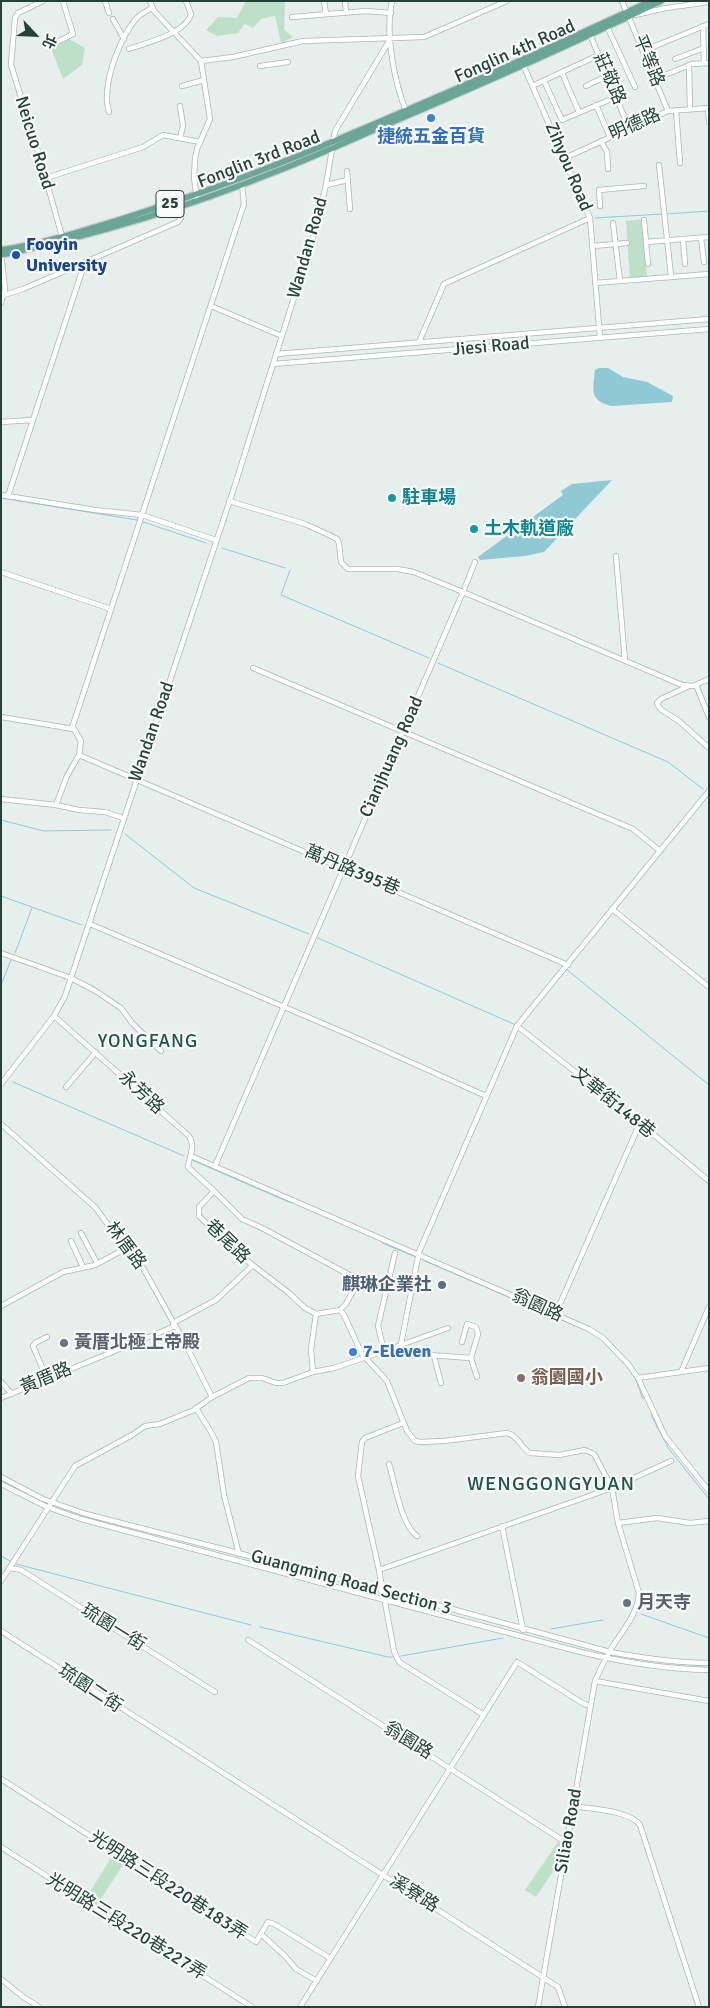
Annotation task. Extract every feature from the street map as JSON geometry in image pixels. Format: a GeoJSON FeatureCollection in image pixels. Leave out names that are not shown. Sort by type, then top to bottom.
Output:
{"type":"FeatureCollection","features":[{"type":"Feature","properties":{"kind":"main road","name":"Fonglin 4th Road"},"geometry":{"type":"LineString","coordinates":[[407,113],[589,33],[651,1]]}},
{"type":"Feature","properties":{"kind":"main road","name":"Fonglin 4th Road"},"geometry":{"type":"LineString","coordinates":[[628,14],[661,1]]}},
{"type":"Feature","properties":{"kind":"main road","name":"Fonglin 3rd Road"},"geometry":{"type":"LineString","coordinates":[[63,239],[242,184],[407,113]]}},
{"type":"Feature","properties":{"kind":"main road","name":"Fonglin 3rd Road"},"geometry":{"type":"LineString","coordinates":[[1,253],[63,239],[182,205],[274,166],[333,144]]}},
{"type":"Feature","properties":{"kind":"street","name":"Neicuo Road"},"geometry":{"type":"LineString","coordinates":[[43,1],[18,13],[15,18],[11,66],[63,239]]}},
{"type":"Feature","properties":{"kind":"street"},"geometry":{"type":"LineString","coordinates":[[53,44],[73,34],[63,1]]}},
{"type":"Feature","properties":{"kind":"street"},"geometry":{"type":"LineString","coordinates":[[105,1],[109,13]]}},
{"type":"Feature","properties":{"kind":"street"},"geometry":{"type":"LineString","coordinates":[[150,1],[152,8],[201,60],[210,119],[195,159],[196,198]]}},
{"type":"Feature","properties":{"kind":"street"},"geometry":{"type":"LineString","coordinates":[[130,49],[174,32],[185,24],[191,16],[186,1]]}},
{"type":"Feature","properties":{"kind":"street"},"geometry":{"type":"LineString","coordinates":[[324,1],[326,14]]}},
{"type":"Feature","properties":{"kind":"street"},"geometry":{"type":"LineString","coordinates":[[345,1],[346,13]]}},
{"type":"Feature","properties":{"kind":"street"},"geometry":{"type":"LineString","coordinates":[[392,1],[391,38],[395,75],[407,113]]}},
{"type":"Feature","properties":{"kind":"street"},"geometry":{"type":"LineString","coordinates":[[201,60],[233,57],[303,42],[424,37],[507,1]]}},
{"type":"Feature","properties":{"kind":"street","name":"平等路"},"geometry":{"type":"LineString","coordinates":[[622,1],[668,111]]}},
{"type":"Feature","properties":{"kind":"street"},"geometry":{"type":"LineString","coordinates":[[628,14],[709,2]]}},
{"type":"Feature","properties":{"kind":"street"},"geometry":{"type":"LineString","coordinates":[[109,112],[106,97],[110,72],[124,39],[136,19],[152,8]]}},
{"type":"Feature","properties":{"kind":"street"},"geometry":{"type":"LineString","coordinates":[[292,17],[366,11],[391,13]]}},
{"type":"Feature","properties":{"kind":"street"},"geometry":{"type":"LineString","coordinates":[[113,19],[124,39]]}},
{"type":"Feature","properties":{"kind":"street"},"geometry":{"type":"LineString","coordinates":[[643,51],[709,24]]}},
{"type":"Feature","properties":{"kind":"street"},"geometry":{"type":"LineString","coordinates":[[606,25],[635,87]]}},
{"type":"Feature","properties":{"kind":"street"},"geometry":{"type":"LineString","coordinates":[[654,79],[690,65],[707,63],[702,26]]}},
{"type":"Feature","properties":{"kind":"street","name":"莊敬路"},"geometry":{"type":"LineString","coordinates":[[589,33],[629,128]]}},
{"type":"Feature","properties":{"kind":"street","name":"Wandan Road"},"geometry":{"type":"LineString","coordinates":[[1,1084],[54,1016],[65,996],[229,501],[314,234],[326,185],[337,124],[391,38]]}},
{"type":"Feature","properties":{"kind":"street"},"geometry":{"type":"LineString","coordinates":[[675,59],[704,48]]}},
{"type":"Feature","properties":{"kind":"street"},"geometry":{"type":"LineString","coordinates":[[532,86],[599,56]]}},
{"type":"Feature","properties":{"kind":"street"},"geometry":{"type":"LineString","coordinates":[[260,66],[288,62]]}},
{"type":"Feature","properties":{"kind":"street","name":"Zihyou Road"},"geometry":{"type":"LineString","coordinates":[[522,63],[590,218],[600,338]]}},
{"type":"Feature","properties":{"kind":"street"},"geometry":{"type":"LineString","coordinates":[[690,65],[690,109]]}},
{"type":"Feature","properties":{"kind":"street"},"geometry":{"type":"LineString","coordinates":[[562,73],[579,112]]}},
{"type":"Feature","properties":{"kind":"street"},"geometry":{"type":"LineString","coordinates":[[586,86],[607,76]]}},
{"type":"Feature","properties":{"kind":"street"},"geometry":{"type":"LineString","coordinates":[[182,86],[204,80]]}},
{"type":"Feature","properties":{"kind":"street"},"geometry":{"type":"LineString","coordinates":[[544,81],[562,120],[616,97]]}},
{"type":"Feature","properties":{"kind":"street"},"geometry":{"type":"LineString","coordinates":[[596,105],[610,137]]}},
{"type":"Feature","properties":{"kind":"street"},"geometry":{"type":"LineString","coordinates":[[180,106],[183,126],[180,138]]}},
{"type":"Feature","properties":{"kind":"street"},"geometry":{"type":"LineString","coordinates":[[708,108],[709,122]]}},
{"type":"Feature","properties":{"kind":"street","name":"明德路"},"geometry":{"type":"LineString","coordinates":[[565,158],[668,111],[708,108]]}},
{"type":"Feature","properties":{"kind":"street"},"geometry":{"type":"LineString","coordinates":[[676,110],[680,163]]}},
{"type":"Feature","properties":{"kind":"street"},"geometry":{"type":"LineString","coordinates":[[46,178],[143,147],[162,135],[200,142]]}},
{"type":"Feature","properties":{"kind":"street"},"geometry":{"type":"LineString","coordinates":[[601,141],[607,152],[608,169]]}},
{"type":"Feature","properties":{"kind":"street"},"geometry":{"type":"LineString","coordinates":[[659,165],[668,240],[670,276]]}},
{"type":"Feature","properties":{"kind":"street"},"geometry":{"type":"LineString","coordinates":[[347,171],[350,209]]}},
{"type":"Feature","properties":{"kind":"street"},"geometry":{"type":"LineString","coordinates":[[326,185],[348,180]]}},
{"type":"Feature","properties":{"kind":"street"},"geometry":{"type":"LineString","coordinates":[[72,728],[244,204],[242,184]]}},
{"type":"Feature","properties":{"kind":"street"},"geometry":{"type":"LineString","coordinates":[[600,206],[599,190],[644,186]]}},
{"type":"Feature","properties":{"kind":"street"},"geometry":{"type":"LineString","coordinates":[[3,295],[24,289],[178,222],[181,218],[182,205]]}},
{"type":"Feature","properties":{"kind":"street"},"geometry":{"type":"LineString","coordinates":[[419,342],[444,284],[590,218]]}},
{"type":"Feature","properties":{"kind":"street"},"geometry":{"type":"LineString","coordinates":[[644,220],[648,264]]}},
{"type":"Feature","properties":{"kind":"street"},"geometry":{"type":"LineString","coordinates":[[613,222],[620,281]]}},
{"type":"Feature","properties":{"kind":"street"},"geometry":{"type":"LineString","coordinates":[[646,242],[709,237]]}},
{"type":"Feature","properties":{"kind":"street"},"geometry":{"type":"LineString","coordinates":[[701,238],[704,262]]}},
{"type":"Feature","properties":{"kind":"street"},"geometry":{"type":"LineString","coordinates":[[683,239],[686,264]]}},
{"type":"Feature","properties":{"kind":"street"},"geometry":{"type":"LineString","coordinates":[[593,246],[627,243]]}},
{"type":"Feature","properties":{"kind":"street"},"geometry":{"type":"LineString","coordinates":[[1,253],[6,289],[1,303]]}},
{"type":"Feature","properties":{"kind":"street"},"geometry":{"type":"LineString","coordinates":[[8,496],[85,262]]}},
{"type":"Feature","properties":{"kind":"street"},"geometry":{"type":"LineString","coordinates":[[595,283],[709,274]]}},
{"type":"Feature","properties":{"kind":"street"},"geometry":{"type":"LineString","coordinates":[[211,306],[282,336]]}},
{"type":"Feature","properties":{"kind":"street","name":"Jiesi Road"},"geometry":{"type":"LineString","coordinates":[[276,354],[709,319]]}},
{"type":"Feature","properties":{"kind":"street","name":"Jiesi Road"},"geometry":{"type":"LineString","coordinates":[[273,364],[709,329]]}},
{"type":"Feature","properties":{"kind":"street"},"geometry":{"type":"LineString","coordinates":[[1,422],[33,420]]}},
{"type":"Feature","properties":{"kind":"street"},"geometry":{"type":"LineString","coordinates":[[1,495],[95,510],[142,515],[216,540]]}},
{"type":"Feature","properties":{"kind":"street"},"geometry":{"type":"LineString","coordinates":[[229,501],[306,524],[334,538],[339,543],[341,562],[348,569],[397,569],[414,572],[688,687]]}},
{"type":"Feature","properties":{"kind":"street"},"geometry":{"type":"LineString","coordinates":[[616,556],[625,661]]}},
{"type":"Feature","properties":{"kind":"street","name":"Cianjhuang Road"},"geometry":{"type":"LineString","coordinates":[[215,1166],[476,562]]}},
{"type":"Feature","properties":{"kind":"street"},"geometry":{"type":"LineString","coordinates":[[1,572],[111,609]]}},
{"type":"Feature","properties":{"kind":"street"},"geometry":{"type":"LineString","coordinates":[[254,668],[634,829],[660,850]]}},
{"type":"Feature","properties":{"kind":"street"},"geometry":{"type":"LineString","coordinates":[[709,679],[660,699],[657,703],[660,709],[679,721],[709,748]]}},
{"type":"Feature","properties":{"kind":"street"},"geometry":{"type":"LineString","coordinates":[[696,685],[709,717]]}},
{"type":"Feature","properties":{"kind":"street"},"geometry":{"type":"LineString","coordinates":[[703,700],[709,698]]}},
{"type":"Feature","properties":{"kind":"street"},"geometry":{"type":"LineString","coordinates":[[1,718],[72,728],[81,741],[79,755],[67,776],[56,805]]}},
{"type":"Feature","properties":{"kind":"street","name":"萬丹路395巷"},"geometry":{"type":"LineString","coordinates":[[79,755],[137,778],[568,965]]}},
{"type":"Feature","properties":{"kind":"street"},"geometry":{"type":"LineString","coordinates":[[401,1344],[419,1255],[518,1025],[708,792]]}},
{"type":"Feature","properties":{"kind":"street"},"geometry":{"type":"LineString","coordinates":[[1,799],[105,812],[123,818]]}},
{"type":"Feature","properties":{"kind":"street"},"geometry":{"type":"LineString","coordinates":[[612,909],[709,987]]}},
{"type":"Feature","properties":{"kind":"street"},"geometry":{"type":"LineString","coordinates":[[90,924],[284,1006],[486,1096]]}},
{"type":"Feature","properties":{"kind":"street"},"geometry":{"type":"LineString","coordinates":[[1,953],[70,978],[94,990],[121,1008],[132,1023],[161,1051]]}},
{"type":"Feature","properties":{"kind":"street","name":"永芳路"},"geometry":{"type":"LineString","coordinates":[[54,1016],[189,1136],[192,1145],[191,1156]]}},
{"type":"Feature","properties":{"kind":"street","name":"文華街148巷"},"geometry":{"type":"LineString","coordinates":[[518,1025],[709,1180]]}},
{"type":"Feature","properties":{"kind":"street"},"geometry":{"type":"LineString","coordinates":[[66,1088],[96,1052]]}},
{"type":"Feature","properties":{"kind":"street"},"geometry":{"type":"LineString","coordinates":[[555,1315],[640,1123]]}},
{"type":"Feature","properties":{"kind":"street","name":"林厝路"},"geometry":{"type":"LineString","coordinates":[[1,1124],[96,1208],[125,1249],[143,1268],[212,1397]]}},
{"type":"Feature","properties":{"kind":"street","name":"翁園路"},"geometry":{"type":"LineString","coordinates":[[191,1156],[589,1329],[603,1338],[617,1351],[638,1378],[665,1436],[709,1491]]}},
{"type":"Feature","properties":{"kind":"street","name":"巷尾路"},"geometry":{"type":"LineString","coordinates":[[191,1156],[188,1163],[189,1170],[214,1191],[199,1207],[199,1216],[252,1266],[290,1293],[305,1308],[316,1314]]}},
{"type":"Feature","properties":{"kind":"street"},"geometry":{"type":"LineString","coordinates":[[214,1191],[246,1222],[262,1228],[359,1280],[346,1304],[340,1310],[316,1314],[311,1348],[313,1372]]}},
{"type":"Feature","properties":{"kind":"street"},"geometry":{"type":"LineString","coordinates":[[81,1233],[97,1263]]}},
{"type":"Feature","properties":{"kind":"street"},"geometry":{"type":"LineString","coordinates":[[71,1241],[83,1267]]}},
{"type":"Feature","properties":{"kind":"street"},"geometry":{"type":"LineString","coordinates":[[1,1306],[63,1272],[97,1263],[125,1249]]}},
{"type":"Feature","properties":{"kind":"street"},"geometry":{"type":"LineString","coordinates":[[395,1253],[378,1326],[384,1356],[402,1353],[471,1358]]}},
{"type":"Feature","properties":{"kind":"street","name":"黃厝路"},"geometry":{"type":"LineString","coordinates":[[1,1398],[174,1324],[216,1300],[252,1266]]}},
{"type":"Feature","properties":{"kind":"street"},"geometry":{"type":"LineString","coordinates":[[681,1372],[709,1307]]}},
{"type":"Feature","properties":{"kind":"street","name":"Siliao Road"},"geometry":{"type":"LineString","coordinates":[[340,1310],[366,1358],[387,1381],[411,1438],[420,1442],[507,1433],[515,1436],[530,1453],[559,1454],[586,1450],[594,1454],[612,1488],[618,1523],[639,1593],[638,1601],[635,1610],[595,1681],[538,2007]]}},
{"type":"Feature","properties":{"kind":"street"},"geometry":{"type":"LineString","coordinates":[[462,1342],[467,1324],[476,1327],[478,1334],[471,1358],[477,1377]]}},
{"type":"Feature","properties":{"kind":"street"},"geometry":{"type":"LineString","coordinates":[[1,1581],[75,1466],[145,1426],[160,1424],[196,1408],[212,1397],[249,1378],[262,1378],[276,1383],[283,1383],[313,1372],[366,1358],[448,1328]]}},
{"type":"Feature","properties":{"kind":"street"},"geometry":{"type":"LineString","coordinates":[[46,1379],[33,1346],[34,1343],[47,1337]]}},
{"type":"Feature","properties":{"kind":"street"},"geometry":{"type":"LineString","coordinates":[[434,1356],[441,1382]]}},
{"type":"Feature","properties":{"kind":"street"},"geometry":{"type":"LineString","coordinates":[[638,1378],[709,1368]]}},
{"type":"Feature","properties":{"kind":"street"},"geometry":{"type":"LineString","coordinates":[[1,1382],[12,1394]]}},
{"type":"Feature","properties":{"kind":"street"},"geometry":{"type":"LineString","coordinates":[[196,1408],[216,1442],[224,1494],[241,1561]]}},
{"type":"Feature","properties":{"kind":"street"},"geometry":{"type":"LineString","coordinates":[[404,1423],[365,1438],[362,1442],[358,1476],[397,1659],[484,1715]]}},
{"type":"Feature","properties":{"kind":"street"},"geometry":{"type":"LineString","coordinates":[[379,1570],[612,1488],[671,1461]]}},
{"type":"Feature","properties":{"kind":"street"},"geometry":{"type":"LineString","coordinates":[[389,1464],[405,1520],[411,1532],[417,1536]]}},
{"type":"Feature","properties":{"kind":"street","name":"Guangming Road Section 3"},"geometry":{"type":"LineString","coordinates":[[1,1477],[51,1502],[86,1514],[382,1590],[610,1652],[646,1658],[709,1663]]}},
{"type":"Feature","properties":{"kind":"street","name":"Guangming Road Section 3"},"geometry":{"type":"LineString","coordinates":[[1,1484],[48,1507],[81,1519],[606,1659],[661,1667],[709,1670]]}},
{"type":"Feature","properties":{"kind":"street"},"geometry":{"type":"LineString","coordinates":[[618,1523],[657,1518],[690,1523],[709,1522]]}},
{"type":"Feature","properties":{"kind":"street"},"geometry":{"type":"LineString","coordinates":[[502,1526],[523,1629],[522,1636]]}},
{"type":"Feature","properties":{"kind":"street","name":"琉園一街"},"geometry":{"type":"LineString","coordinates":[[10,1568],[21,1570],[215,1692]]}},
{"type":"Feature","properties":{"kind":"street","name":"琉園二街"},"geometry":{"type":"LineString","coordinates":[[1,1631],[382,1875]]}},
{"type":"Feature","properties":{"kind":"street","name":"翁園路"},"geometry":{"type":"LineString","coordinates":[[248,1640],[567,1843]]}},
{"type":"Feature","properties":{"kind":"street"},"geometry":{"type":"LineString","coordinates":[[382,1875],[518,1662],[584,1704],[591,1706]]}},
{"type":"Feature","properties":{"kind":"street"},"geometry":{"type":"LineString","coordinates":[[595,1681],[709,1701]]}},
{"type":"Feature","properties":{"kind":"street","name":"光明路三段220巷183弄"},"geometry":{"type":"LineString","coordinates":[[1,1779],[256,1942],[268,1922],[330,1958]]}},
{"type":"Feature","properties":{"kind":"street"},"geometry":{"type":"LineString","coordinates":[[573,1806],[622,1815],[632,1818],[640,1825],[699,2007]]}},
{"type":"Feature","properties":{"kind":"street","name":"光明路三段220巷227弄"},"geometry":{"type":"LineString","coordinates":[[1,1848],[252,2007]]}},
{"type":"Feature","properties":{"kind":"street","name":"溪寮路"},"geometry":{"type":"LineString","coordinates":[[300,2007],[382,1875],[558,1987],[565,2007]]}},
{"type":"Feature","properties":{"kind":"street"},"geometry":{"type":"LineString","coordinates":[[261,1934],[296,1969],[317,1981]]}},
{"type":"Feature","properties":{"kind":"street"},"geometry":{"type":"LineString","coordinates":[[1,1979],[39,2007]]}},
{"type":"Feature","properties":{"kind":"green space"},"geometry":{"type":"Polygon","coordinates":[[[246,1],[285,1],[284,30],[293,37],[281,43],[275,16],[261,19],[253,28],[245,24],[238,33],[217,36],[206,30],[218,17],[237,18],[246,1]]]}},
{"type":"Feature","properties":{"kind":"green space"},"geometry":{"type":"Polygon","coordinates":[[[69,39],[85,48],[82,65],[63,79],[51,48],[69,39]]]}},
{"type":"Feature","properties":{"kind":"green space"},"geometry":{"type":"Polygon","coordinates":[[[643,219],[647,277],[630,278],[626,221],[643,219]]]}},
{"type":"Feature","properties":{"kind":"green space"},"geometry":{"type":"Polygon","coordinates":[[[558,1842],[562,1845],[560,1861],[536,1897],[525,1890],[558,1842]]]}},
{"type":"Feature","properties":{"kind":"green space"},"geometry":{"type":"Polygon","coordinates":[[[114,1853],[126,1860],[97,1905],[86,1898],[114,1853]]]}},
{"type":"Feature","properties":{"kind":"water"},"geometry":{"type":"Polygon","coordinates":[[[608,368],[623,377],[647,382],[673,396],[672,402],[611,406],[604,404],[596,397],[593,389],[595,370],[608,368]]]}},
{"type":"Feature","properties":{"kind":"water"},"geometry":{"type":"Polygon","coordinates":[[[612,480],[544,552],[525,556],[480,560],[478,557],[563,495],[561,491],[572,484],[612,480]]]}},
{"type":"Feature","properties":{"kind":"waterway"},"geometry":{"type":"LineString","coordinates":[[666,214],[709,211]]}},
{"type":"Feature","properties":{"kind":"waterway"},"geometry":{"type":"LineString","coordinates":[[595,218],[662,214]]}},
{"type":"Feature","properties":{"kind":"waterway"},"geometry":{"type":"LineString","coordinates":[[1,498],[137,520]]}},
{"type":"Feature","properties":{"kind":"waterway"},"geometry":{"type":"LineString","coordinates":[[143,522],[206,543]]}},
{"type":"Feature","properties":{"kind":"waterway"},"geometry":{"type":"LineString","coordinates":[[222,548],[285,568]]}},
{"type":"Feature","properties":{"kind":"waterway"},"geometry":{"type":"LineString","coordinates":[[290,570],[281,595],[429,658]]}},
{"type":"Feature","properties":{"kind":"waterway"},"geometry":{"type":"LineString","coordinates":[[438,663],[668,762],[703,789]]}},
{"type":"Feature","properties":{"kind":"waterway"},"geometry":{"type":"LineString","coordinates":[[1,820],[44,831],[111,830]]}},
{"type":"Feature","properties":{"kind":"waterway"},"geometry":{"type":"LineString","coordinates":[[125,834],[194,888],[309,934]]}},
{"type":"Feature","properties":{"kind":"waterway"},"geometry":{"type":"LineString","coordinates":[[1,896],[82,925]]}},
{"type":"Feature","properties":{"kind":"waterway"},"geometry":{"type":"LineString","coordinates":[[15,953],[32,908]]}},
{"type":"Feature","properties":{"kind":"waterway"},"geometry":{"type":"LineString","coordinates":[[318,938],[516,1025]]}},
{"type":"Feature","properties":{"kind":"waterway"},"geometry":{"type":"LineString","coordinates":[[1,985],[11,960]]}},
{"type":"Feature","properties":{"kind":"waterway"},"geometry":{"type":"LineString","coordinates":[[566,969],[709,1085]]}},
{"type":"Feature","properties":{"kind":"waterway"},"geometry":{"type":"LineString","coordinates":[[520,1025],[549,990]]}},
{"type":"Feature","properties":{"kind":"waterway"},"geometry":{"type":"LineString","coordinates":[[13,1082],[184,1156]]}},
{"type":"Feature","properties":{"kind":"waterway"},"geometry":{"type":"LineString","coordinates":[[192,1160],[291,1203]]}},
{"type":"Feature","properties":{"kind":"waterway"},"geometry":{"type":"LineString","coordinates":[[382,1243],[416,1257]]}},
{"type":"Feature","properties":{"kind":"waterway"},"geometry":{"type":"LineString","coordinates":[[425,1261],[578,1327]]}},
{"type":"Feature","properties":{"kind":"waterway"},"geometry":{"type":"LineString","coordinates":[[634,1375],[643,1399]]}},
{"type":"Feature","properties":{"kind":"waterway"},"geometry":{"type":"LineString","coordinates":[[651,1415],[669,1449],[709,1499]]}},
{"type":"Feature","properties":{"kind":"waterway"},"geometry":{"type":"LineString","coordinates":[[1,1556],[10,1561]]}},
{"type":"Feature","properties":{"kind":"waterway"},"geometry":{"type":"LineString","coordinates":[[16,1564],[251,1625]]}},
{"type":"Feature","properties":{"kind":"waterway"},"geometry":{"type":"LineString","coordinates":[[641,1614],[709,1638]]}},
{"type":"Feature","properties":{"kind":"waterway"},"geometry":{"type":"LineString","coordinates":[[551,1629],[603,1620]]}},
{"type":"Feature","properties":{"kind":"waterway"},"geometry":{"type":"LineString","coordinates":[[260,1627],[393,1657]]}},
{"type":"Feature","properties":{"kind":"waterway"},"geometry":{"type":"LineString","coordinates":[[401,1656],[503,1638]]}},
{"type":"Feature","properties":{"kind":"place","name":"捷統五金百貨"},"geometry":{"type":"Point","coordinates":[431,118]}},
{"type":"Feature","properties":{"kind":"place","name":"Fooyin University"},"geometry":{"type":"Point","coordinates":[16,255]}},
{"type":"Feature","properties":{"kind":"place","name":"駐車場"},"geometry":{"type":"Point","coordinates":[392,498]}},
{"type":"Feature","properties":{"kind":"place","name":"土木軌道廠"},"geometry":{"type":"Point","coordinates":[474,529]}},
{"type":"Feature","properties":{"kind":"place","name":"麒琳企業社"},"geometry":{"type":"Point","coordinates":[442,1285]}},
{"type":"Feature","properties":{"kind":"place","name":"黃厝北極上帝殿"},"geometry":{"type":"Point","coordinates":[64,1343]}},
{"type":"Feature","properties":{"kind":"place","name":"7-Eleven"},"geometry":{"type":"Point","coordinates":[353,1352]}},
{"type":"Feature","properties":{"kind":"place","name":"翁園國小"},"geometry":{"type":"Point","coordinates":[521,1378]}},
{"type":"Feature","properties":{"kind":"place","name":"月天寺"},"geometry":{"type":"Point","coordinates":[627,1603]}},
{"type":"Feature","properties":{"kind":"district","name":"YONGFANG"},"geometry":{"type":"Point","coordinates":[148,1042]}},
{"type":"Feature","properties":{"kind":"district","name":"WENGGONGYUAN"},"geometry":{"type":"Point","coordinates":[551,1485]}}]}
